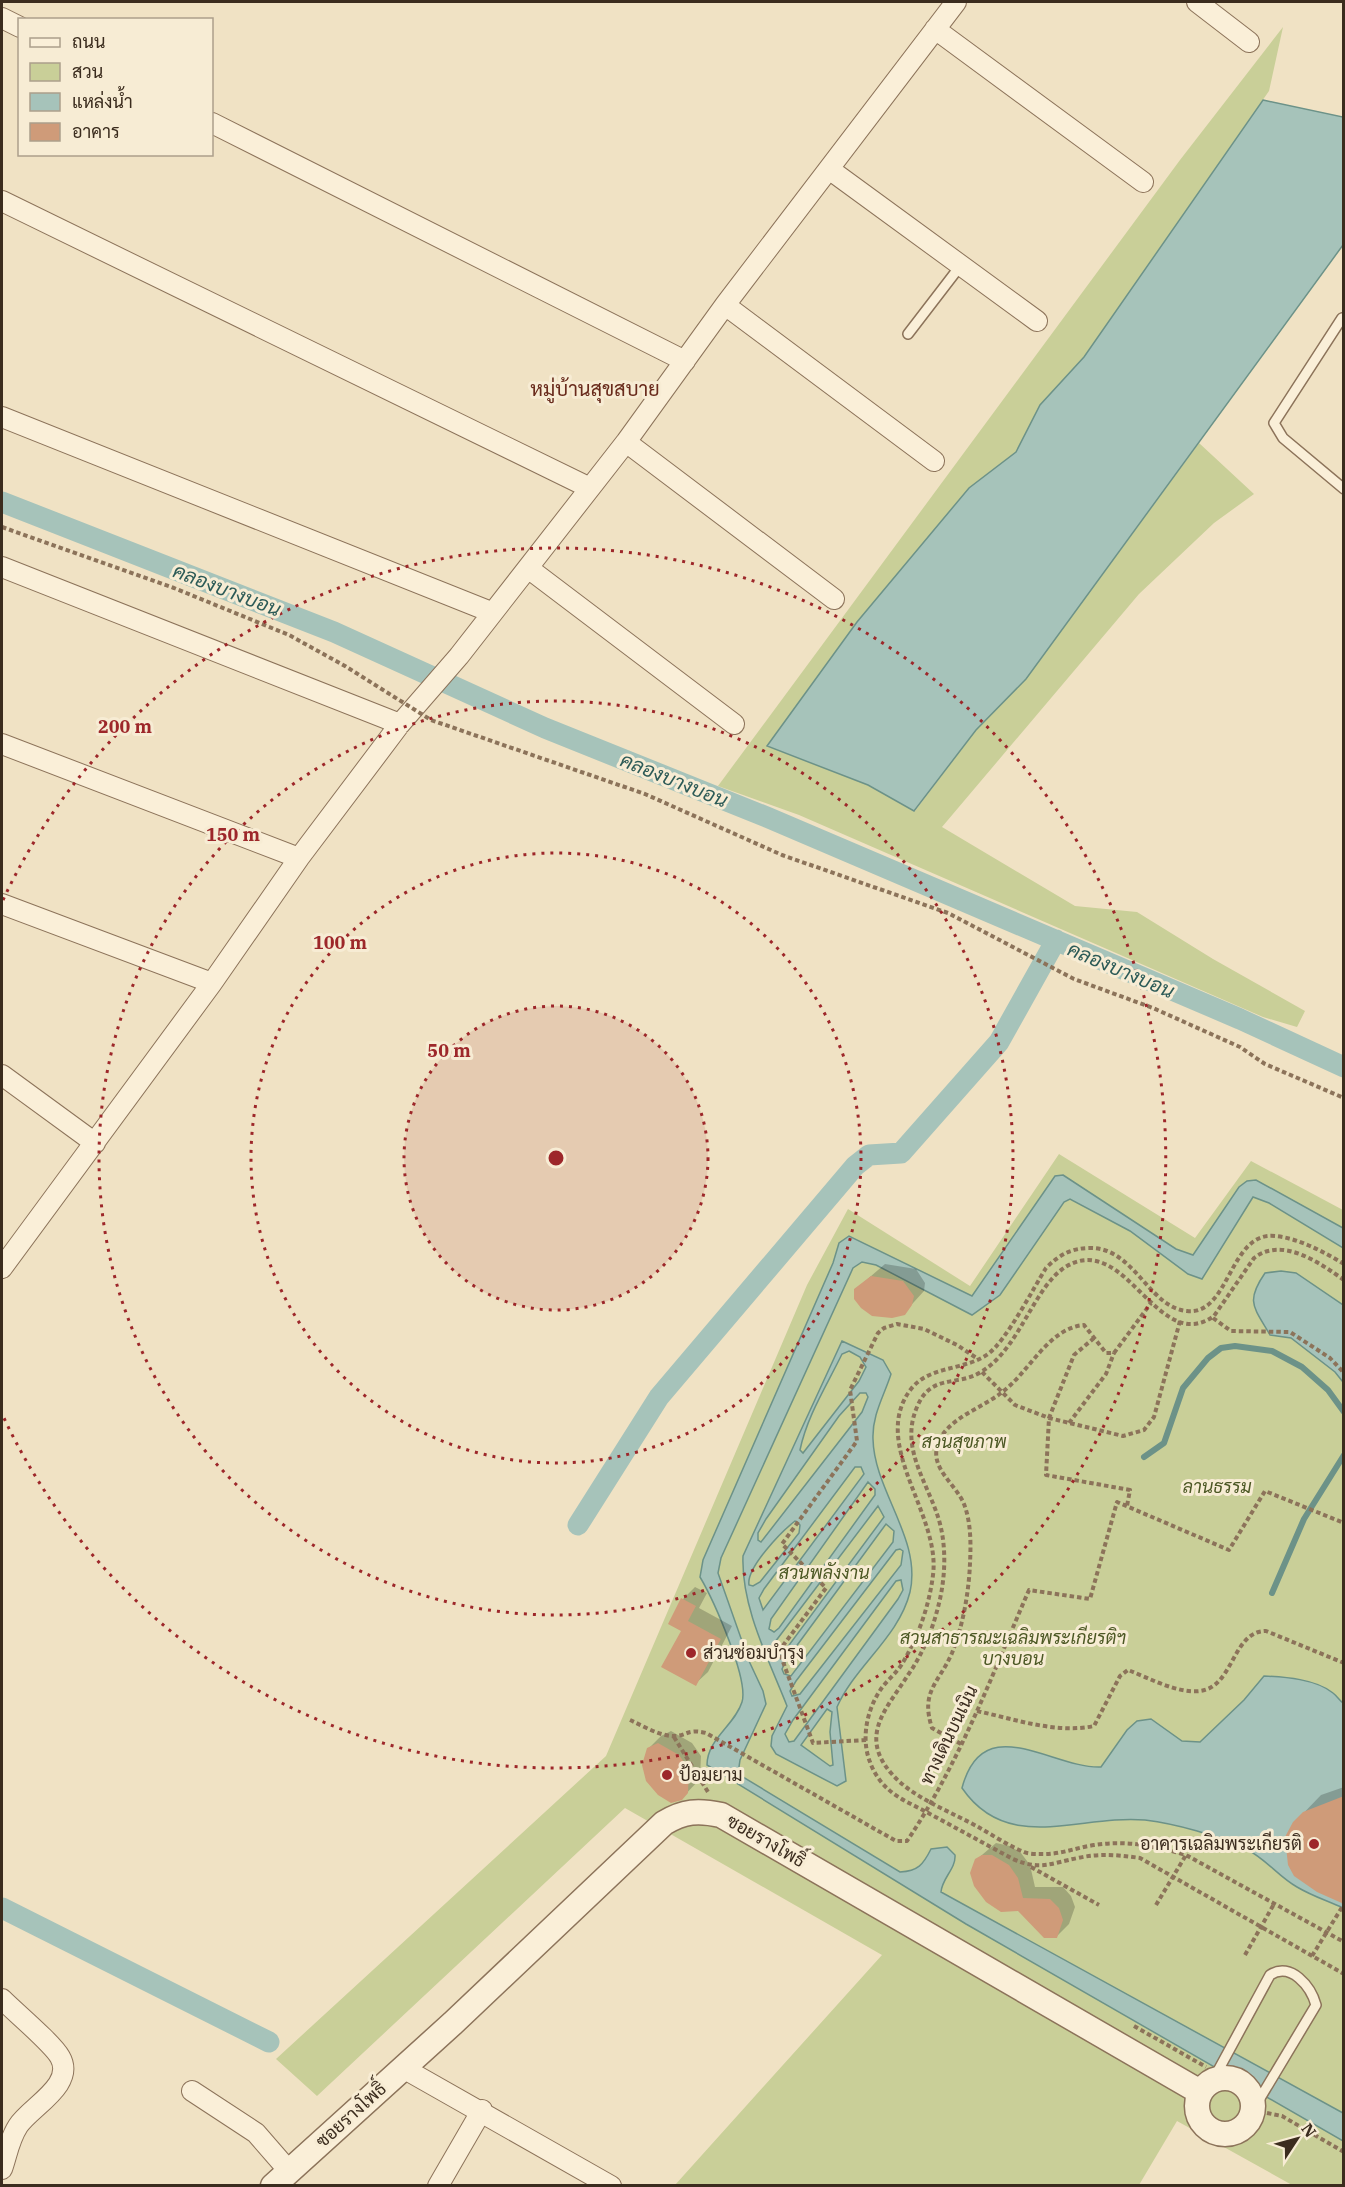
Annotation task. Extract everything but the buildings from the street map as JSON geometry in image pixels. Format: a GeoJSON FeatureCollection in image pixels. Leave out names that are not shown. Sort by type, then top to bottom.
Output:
{"type":"FeatureCollection","features":[{"type":"Feature","properties":{"kind":"street"},"geometry":{"type":"LineString","coordinates":[[3,1262],[212,983],[299,858],[409,714],[459,656],[491,612],[626,442],[725,305],[956,2]]}},
{"type":"Feature","properties":{"kind":"street"},"geometry":{"type":"LineString","coordinates":[[1197,2],[1249,42]]}},
{"type":"Feature","properties":{"kind":"street"},"geometry":{"type":"LineString","coordinates":[[2,18],[18,26]]}},
{"type":"Feature","properties":{"kind":"street"},"geometry":{"type":"LineString","coordinates":[[935,29],[1143,182]]}},
{"type":"Feature","properties":{"kind":"street"},"geometry":{"type":"LineString","coordinates":[[213,124],[685,361]]}},
{"type":"Feature","properties":{"kind":"street"},"geometry":{"type":"LineString","coordinates":[[829,169],[1037,321]]}},
{"type":"Feature","properties":{"kind":"street"},"geometry":{"type":"LineString","coordinates":[[2,201],[590,488]]}},
{"type":"Feature","properties":{"kind":"street"},"geometry":{"type":"LineString","coordinates":[[725,305],[934,461]]}},
{"type":"Feature","properties":{"kind":"street"},"geometry":{"type":"LineString","coordinates":[[2,417],[491,612]]}},
{"type":"Feature","properties":{"kind":"street"},"geometry":{"type":"LineString","coordinates":[[626,442],[834,599]]}},
{"type":"Feature","properties":{"kind":"street"},"geometry":{"type":"LineString","coordinates":[[2,567],[409,714]]}},
{"type":"Feature","properties":{"kind":"street"},"geometry":{"type":"LineString","coordinates":[[528,568],[734,724]]}},
{"type":"Feature","properties":{"kind":"street"},"geometry":{"type":"LineString","coordinates":[[2,744],[299,858]]}},
{"type":"Feature","properties":{"kind":"street"},"geometry":{"type":"LineString","coordinates":[[2,904],[212,983]]}},
{"type":"Feature","properties":{"kind":"street"},"geometry":{"type":"LineString","coordinates":[[2,1075],[94,1143]]}},
{"type":"Feature","properties":{"kind":"street","name":"ซอยรางโพธิ์"},"geometry":{"type":"LineString","coordinates":[[281,2178],[403,2068],[664,1823],[680,1814],[700,1810],[721,1815],[1210,2081]]}},
{"type":"Feature","properties":{"kind":"street"},"geometry":{"type":"LineString","coordinates":[[2,1999],[60,2057],[64,2071],[60,2083],[18,2125],[8,2145],[2,2169]]}},
{"type":"Feature","properties":{"kind":"street"},"geometry":{"type":"LineString","coordinates":[[403,2068],[482,2110],[611,2186]]}},
{"type":"Feature","properties":{"kind":"street"},"geometry":{"type":"LineString","coordinates":[[1222,2078],[1240,2082],[1257,2103],[1247,2124],[1240,2130],[1222,2135],[1205,2127],[1196,2111],[1210,2081],[1222,2078]]}},
{"type":"Feature","properties":{"kind":"street"},"geometry":{"type":"LineString","coordinates":[[192,2091],[256,2133],[281,2178]]}},
{"type":"Feature","properties":{"kind":"street"},"geometry":{"type":"LineString","coordinates":[[438,2186],[482,2110]]}},
{"type":"Feature","properties":{"kind":"lane"},"geometry":{"type":"LineString","coordinates":[[908,334],[961,265]]}},
{"type":"Feature","properties":{"kind":"lane"},"geometry":{"type":"LineString","coordinates":[[1343,317],[1274,423],[1283,438],[1344,489]]}},
{"type":"Feature","properties":{"kind":"lane"},"geometry":{"type":"LineString","coordinates":[[1210,2081],[1270,1975],[1275,1972],[1291,1973],[1302,1980],[1313,1994],[1316,2005],[1257,2103]]}},
{"type":"Feature","properties":{"kind":"path"},"geometry":{"type":"LineString","coordinates":[[2,527],[174,588],[289,635],[345,666],[409,714],[645,794],[782,855],[948,913],[1074,979],[1153,1008],[1229,1042],[1265,1064],[1344,1098]]}},
{"type":"Feature","properties":{"kind":"path"},"geometry":{"type":"LineString","coordinates":[[1099,1905],[887,1789],[869,1761],[866,1740],[870,1710],[876,1697],[902,1664],[917,1635],[934,1574],[931,1532],[918,1498],[905,1474],[899,1452],[898,1425],[903,1406],[911,1389],[934,1372],[978,1359],[997,1343],[1046,1268],[1058,1257],[1077,1248],[1099,1247],[1115,1253],[1163,1300],[1185,1311],[1195,1312],[1213,1301],[1240,1256],[1257,1240],[1274,1235],[1329,1255],[1344,1264]]}},
{"type":"Feature","properties":{"kind":"path"},"geometry":{"type":"LineString","coordinates":[[1344,1280],[1291,1250],[1262,1251],[1254,1258],[1213,1318],[1206,1322],[1192,1324],[1167,1316],[1123,1274],[1110,1266],[1096,1261],[1079,1261],[1065,1267],[1053,1278],[1011,1344],[982,1371],[930,1388],[920,1399],[915,1411],[911,1446],[918,1472],[941,1528],[944,1577],[934,1624],[908,1676],[883,1709],[877,1724],[881,1758],[900,1783],[1025,1853],[1060,1854],[1093,1845],[1125,1843],[1162,1848],[1186,1856],[1344,1942]]}},
{"type":"Feature","properties":{"kind":"path"},"geometry":{"type":"LineString","coordinates":[[1069,1423],[1107,1374],[1114,1353],[1151,1303]]}},
{"type":"Feature","properties":{"kind":"path"},"geometry":{"type":"LineString","coordinates":[[1213,1318],[1231,1330],[1290,1332],[1330,1358],[1344,1373]]}},
{"type":"Feature","properties":{"kind":"path"},"geometry":{"type":"LineString","coordinates":[[982,1371],[1015,1405],[1048,1418],[1123,1436],[1144,1430],[1154,1417],[1180,1322]]}},
{"type":"Feature","properties":{"kind":"path"},"geometry":{"type":"LineString","coordinates":[[866,1740],[813,1743],[779,1651],[826,1588],[782,1544],[857,1441],[850,1390],[878,1333],[897,1324],[924,1329],[957,1345],[978,1359]]}},
{"type":"Feature","properties":{"kind":"path"},"geometry":{"type":"LineString","coordinates":[[961,1744],[932,1728],[926,1711],[932,1688],[952,1653],[963,1614],[970,1564],[970,1529],[964,1503],[937,1462],[938,1444],[949,1427],[1003,1392],[1065,1330],[1084,1325],[1106,1353],[1114,1353]]}},
{"type":"Feature","properties":{"kind":"path"},"geometry":{"type":"LineString","coordinates":[[1094,1338],[1074,1355],[1048,1418],[1046,1474],[1130,1490],[1127,1506],[1229,1550],[1265,1491],[1344,1523]]}},
{"type":"Feature","properties":{"kind":"path","name":"ทางเดินบนเนิน"},"geometry":{"type":"LineString","coordinates":[[630,1720],[658,1733],[674,1737],[692,1729],[706,1732],[896,1841],[907,1841],[926,1812],[961,1744],[1029,1590],[1090,1599],[1118,1502],[1127,1506]]}},
{"type":"Feature","properties":{"kind":"path"},"geometry":{"type":"LineString","coordinates":[[977,1711],[1064,1728],[1078,1729],[1094,1726],[1120,1676],[1128,1671],[1180,1689],[1199,1692],[1210,1689],[1220,1680],[1246,1639],[1257,1631],[1266,1631],[1344,1663]]}},
{"type":"Feature","properties":{"kind":"path"},"geometry":{"type":"LineString","coordinates":[[1030,1866],[1050,1866],[1078,1857],[1114,1854],[1140,1858],[1344,1974]]}},
{"type":"Feature","properties":{"kind":"path"},"geometry":{"type":"LineString","coordinates":[[1156,1905],[1186,1856]]}},
{"type":"Feature","properties":{"kind":"path"},"geometry":{"type":"LineString","coordinates":[[1245,1955],[1274,1904]]}},
{"type":"Feature","properties":{"kind":"path"},"geometry":{"type":"LineString","coordinates":[[1312,1956],[1344,1904]]}},
{"type":"Feature","properties":{"kind":"path"},"geometry":{"type":"LineString","coordinates":[[1257,2103],[1344,2152]]}},
{"type":"Feature","properties":{"kind":"green space"},"geometry":{"type":"Polygon","coordinates":[[[1283,27],[1269,91],[1084,357],[1040,405],[1016,452],[969,488],[767,746],[868,785],[915,811],[976,730],[1026,679],[1199,443],[1254,494],[1214,523],[1139,594],[942,827],[1075,906],[1137,912],[1213,959],[1305,1011],[1297,1027],[1263,1017],[799,815],[718,786],[1180,160],[1283,27]]]}},
{"type":"Feature","properties":{"kind":"green space","name":"สวนสาธารณะเฉลิมพระเกียรติฯ บางบอน"},"geometry":{"type":"Polygon","coordinates":[[[1059,1154],[1195,1238],[1251,1161],[1343,1210],[1343,2185],[1292,2185],[1177,2121],[1139,2185],[675,2185],[882,1955],[625,1808],[317,2096],[276,2059],[606,1756],[807,1285],[848,1209],[970,1286],[1059,1154]]]}},
{"type":"Feature","properties":{"kind":"water"},"geometry":{"type":"Polygon","coordinates":[[[1263,100],[1343,117],[1343,245],[1026,679],[976,730],[914,811],[868,785],[767,746],[857,622],[969,488],[1016,452],[1040,405],[1084,357],[1263,100]]]}},
{"type":"Feature","properties":{"kind":"water"},"geometry":{"type":"Polygon","coordinates":[[[1063,1175],[1176,1249],[1193,1255],[1239,1187],[1247,1181],[1256,1180],[1343,1228],[1343,1248],[1269,1203],[1253,1197],[1202,1279],[1188,1274],[1130,1231],[1070,1199],[1064,1202],[1000,1295],[972,1315],[876,1265],[862,1262],[853,1268],[721,1558],[718,1573],[766,1704],[740,1760],[738,1774],[900,1872],[919,1866],[931,1849],[947,1847],[955,1855],[955,1860],[941,1892],[1343,2113],[1343,2141],[966,1924],[707,1765],[711,1747],[734,1718],[742,1702],[743,1691],[728,1639],[700,1577],[703,1560],[833,1263],[839,1243],[849,1236],[972,1296],[1055,1176],[1063,1175]]]}},
{"type":"Feature","properties":{"kind":"water"},"geometry":{"type":"Polygon","coordinates":[[[1281,1271],[1296,1273],[1343,1305],[1343,1382],[1335,1372],[1291,1338],[1270,1335],[1256,1311],[1255,1291],[1265,1273],[1281,1271]]]}},
{"type":"Feature","properties":{"kind":"water"},"geometry":{"type":"Polygon","coordinates":[[[842,1341],[883,1360],[891,1374],[876,1414],[873,1430],[875,1458],[909,1553],[912,1572],[910,1592],[896,1623],[854,1678],[837,1707],[846,1781],[837,1786],[776,1754],[771,1746],[772,1736],[787,1706],[751,1614],[746,1594],[743,1556],[842,1341]],[[849,1351],[842,1354],[803,1437],[800,1450],[803,1453],[859,1381],[866,1367],[860,1357],[849,1351]],[[860,1393],[839,1416],[758,1533],[758,1540],[761,1542],[862,1412],[868,1397],[866,1393],[860,1393]],[[855,1467],[759,1598],[763,1610],[864,1474],[861,1467],[855,1467]],[[868,1482],[771,1619],[769,1629],[774,1632],[875,1495],[875,1489],[868,1482]],[[878,1506],[772,1646],[775,1657],[784,1652],[884,1517],[878,1506]],[[795,1521],[774,1542],[753,1569],[749,1585],[753,1586],[760,1582],[799,1533],[800,1525],[795,1521]],[[886,1524],[787,1659],[782,1669],[784,1674],[791,1676],[893,1542],[894,1531],[886,1524]],[[896,1550],[790,1691],[792,1696],[800,1694],[901,1565],[903,1551],[896,1550]],[[901,1580],[896,1581],[785,1734],[789,1742],[794,1741],[898,1599],[903,1590],[901,1580]],[[827,1709],[801,1745],[830,1766],[833,1765],[830,1732],[832,1712],[827,1709]]]}},
{"type":"Feature","properties":{"kind":"water"},"geometry":{"type":"Polygon","coordinates":[[[1264,1676],[1291,1678],[1318,1685],[1333,1693],[1343,1703],[1343,1908],[1297,1887],[1246,1849],[1209,1835],[1170,1824],[1145,1820],[1046,1827],[1023,1826],[1001,1820],[980,1808],[962,1788],[972,1764],[986,1751],[1002,1747],[1021,1748],[1082,1765],[1101,1767],[1127,1730],[1137,1721],[1151,1719],[1182,1741],[1200,1742],[1244,1700],[1264,1676]]]}},
{"type":"Feature","properties":{"kind":"waterway","name":"คลองบางบอน"},"geometry":{"type":"LineString","coordinates":[[2,502],[334,632],[545,728],[769,818],[1240,1019],[1344,1067]]}},
{"type":"Feature","properties":{"kind":"waterway"},"geometry":{"type":"LineString","coordinates":[[578,1525],[659,1397],[855,1166],[869,1155],[901,1153],[999,1042],[1056,940]]}},
{"type":"Feature","properties":{"kind":"waterway"},"geometry":{"type":"LineString","coordinates":[[1144,1457],[1164,1443],[1183,1388],[1208,1358],[1221,1348],[1235,1346],[1272,1351],[1302,1367],[1328,1390],[1344,1412]]}},
{"type":"Feature","properties":{"kind":"waterway"},"geometry":{"type":"LineString","coordinates":[[1272,1593],[1304,1519],[1344,1455]]}},
{"type":"Feature","properties":{"kind":"waterway"},"geometry":{"type":"LineString","coordinates":[[2,1908],[269,2042]]}},
{"type":"Feature","properties":{"kind":"place","name":"ส่วนซ่อมบำรุง"},"geometry":{"type":"Point","coordinates":[691,1653]}},
{"type":"Feature","properties":{"kind":"place","name":"ป้อมยาม"},"geometry":{"type":"Point","coordinates":[667,1775]}},
{"type":"Feature","properties":{"kind":"place","name":"อาคารเฉลิมพระเกียรติ"},"geometry":{"type":"Point","coordinates":[1314,1844]}},
{"type":"Feature","properties":{"kind":"district","name":"หมู่บ้านสุขสบาย"},"geometry":{"type":"Point","coordinates":[595,389]}},
{"type":"Feature","properties":{"kind":"park label","name":"สวนสุขภาพ"},"geometry":{"type":"Point","coordinates":[964,1442]}},
{"type":"Feature","properties":{"kind":"park label","name":"ลานธรรม"},"geometry":{"type":"Point","coordinates":[1217,1487]}},
{"type":"Feature","properties":{"kind":"park label","name":"สวนพลังงาน"},"geometry":{"type":"Point","coordinates":[824,1573]}}]}
